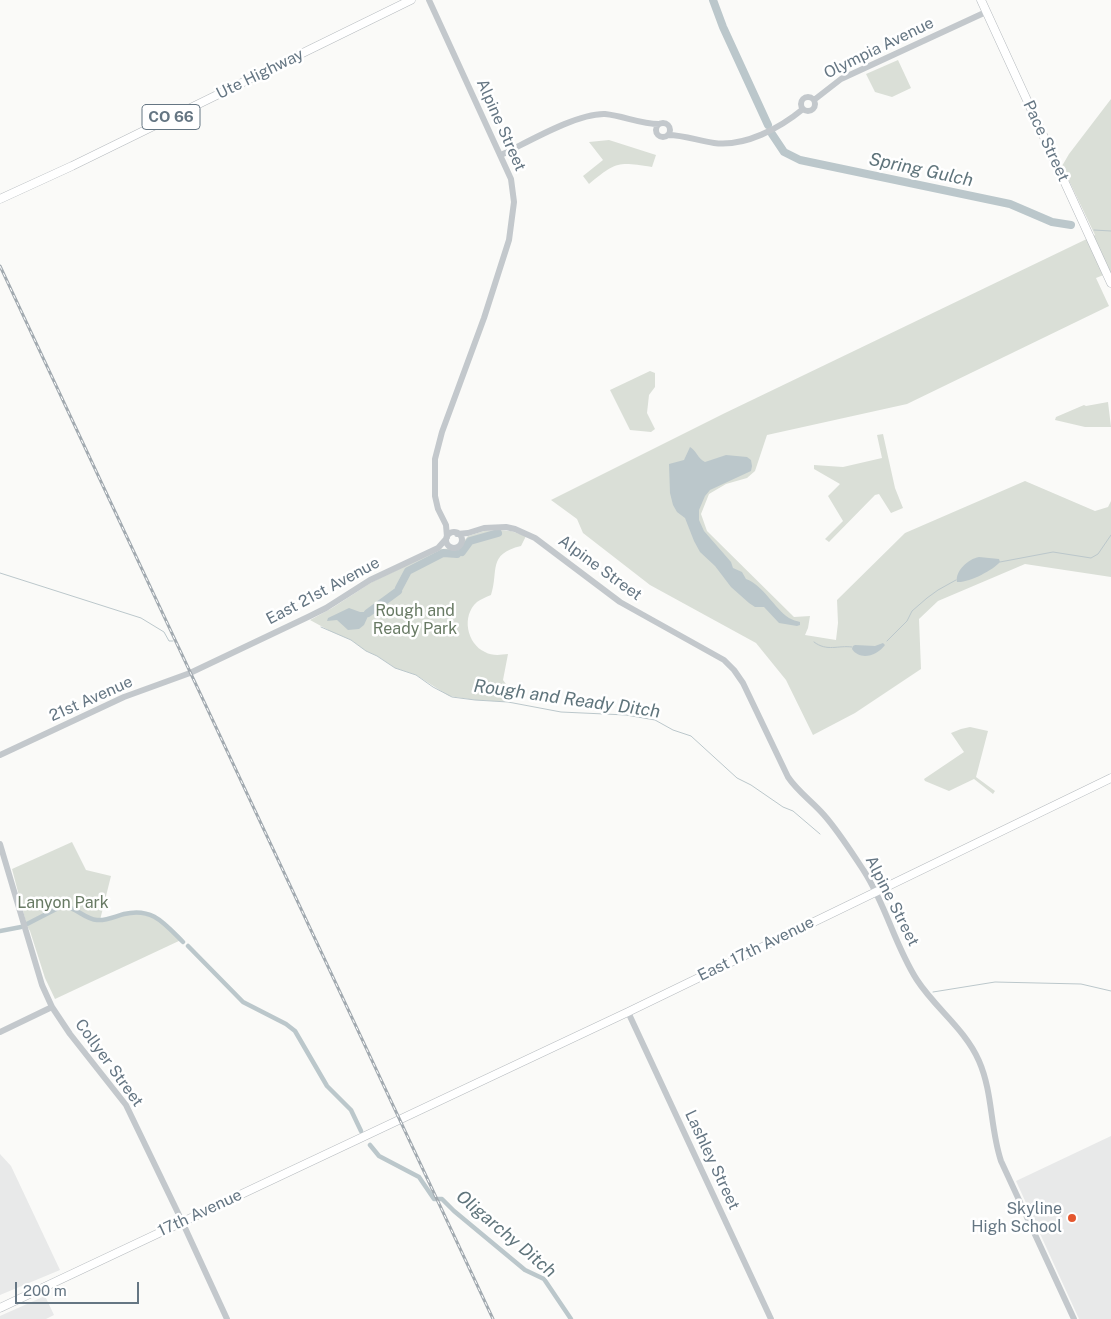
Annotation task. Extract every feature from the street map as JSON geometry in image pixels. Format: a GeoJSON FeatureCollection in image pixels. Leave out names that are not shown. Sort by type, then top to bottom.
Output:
{"type":"FeatureCollection","features":[{"type":"Feature","properties":{"kind":"main road","name":"Ute Highway"},"geometry":{"type":"LineString","coordinates":[[0,198],[72,166],[411,0]]}},
{"type":"Feature","properties":{"kind":"main road","name":"Pace Street"},"geometry":{"type":"LineString","coordinates":[[980,0],[1111,283]]}},
{"type":"Feature","properties":{"kind":"main road","name":"East 17th Avenue"},"geometry":{"type":"LineString","coordinates":[[400,1119],[628,1012],[1111,778]]}},
{"type":"Feature","properties":{"kind":"main road","name":"17th Avenue"},"geometry":{"type":"LineString","coordinates":[[0,1308],[400,1119]]}},
{"type":"Feature","properties":{"kind":"street","name":"Alpine Street"},"geometry":{"type":"LineString","coordinates":[[429,0],[501,155],[511,179],[514,202],[514,215],[509,240],[484,318],[442,432],[435,459],[435,496],[446,525],[446,538]]}},
{"type":"Feature","properties":{"kind":"street","name":"Olympia Avenue"},"geometry":{"type":"LineString","coordinates":[[814,100],[841,79],[986,12]]}},
{"type":"Feature","properties":{"kind":"street"},"geometry":{"type":"LineString","coordinates":[[810,97],[814,100],[813,110],[807,112],[803,109],[801,103],[804,98],[810,97]]}},
{"type":"Feature","properties":{"kind":"street"},"geometry":{"type":"LineString","coordinates":[[642,123],[661,137],[668,135],[688,137],[715,143],[740,142],[782,124],[803,109]]}},
{"type":"Feature","properties":{"kind":"street"},"geometry":{"type":"LineString","coordinates":[[501,155],[572,121],[588,116],[606,114],[642,123],[659,124],[665,122],[688,137]]}},
{"type":"Feature","properties":{"kind":"street"},"geometry":{"type":"LineString","coordinates":[[656,132],[659,124]]}},
{"type":"Feature","properties":{"kind":"street"},"geometry":{"type":"LineString","coordinates":[[668,135],[670,127]]}},
{"type":"Feature","properties":{"kind":"street","name":"Alpine Street"},"geometry":{"type":"LineString","coordinates":[[446,525],[456,533]]}},
{"type":"Feature","properties":{"kind":"street","name":"Alpine Street"},"geometry":{"type":"LineString","coordinates":[[468,533],[484,528],[506,527],[535,538],[620,602],[717,656],[734,670],[744,683],[788,777],[828,819],[864,871],[914,974],[923,988],[966,1038],[979,1061],[988,1091],[995,1139],[1001,1161],[1074,1319]]}},
{"type":"Feature","properties":{"kind":"street"},"geometry":{"type":"LineString","coordinates":[[456,533],[461,541]]}},
{"type":"Feature","properties":{"kind":"street"},"geometry":{"type":"LineString","coordinates":[[468,533],[458,547],[451,548],[446,543],[446,538],[450,534],[468,533]]}},
{"type":"Feature","properties":{"kind":"street","name":"East 21st Avenue"},"geometry":{"type":"LineString","coordinates":[[438,548],[446,538]]}},
{"type":"Feature","properties":{"kind":"street","name":"East 21st Avenue"},"geometry":{"type":"LineString","coordinates":[[194,671],[326,608],[370,580],[438,548],[451,548]]}},
{"type":"Feature","properties":{"kind":"street","name":"21st Avenue"},"geometry":{"type":"LineString","coordinates":[[0,755],[124,697],[194,671]]}},
{"type":"Feature","properties":{"kind":"street","name":"Collyer Street"},"geometry":{"type":"LineString","coordinates":[[0,844],[42,985],[52,1007],[70,1034],[126,1105],[227,1319]]}},
{"type":"Feature","properties":{"kind":"street"},"geometry":{"type":"LineString","coordinates":[[0,1032],[52,1007]]}},
{"type":"Feature","properties":{"kind":"street","name":"Lashley Street"},"geometry":{"type":"LineString","coordinates":[[628,1012],[771,1319]]}},
{"type":"Feature","properties":{"kind":"shaded area"},"geometry":{"type":"Polygon","coordinates":[[[690,447],[705,462],[726,455],[747,457],[751,460],[751,471],[710,490],[699,510],[699,520],[704,531],[731,562],[733,568],[742,572],[746,579],[758,586],[784,614],[790,619],[800,622],[800,625],[779,623],[764,607],[755,607],[749,603],[731,587],[715,566],[700,552],[685,518],[677,512],[673,505],[670,493],[669,464],[684,460],[690,447]]]}},
{"type":"Feature","properties":{"kind":"shaded area"},"geometry":{"type":"Polygon","coordinates":[[[979,557],[999,559],[1000,562],[992,569],[980,575],[957,582],[958,574],[963,566],[979,557]]]}},
{"type":"Feature","properties":{"kind":"shaded area"},"geometry":{"type":"Polygon","coordinates":[[[349,608],[369,614],[364,625],[359,629],[348,630],[337,620],[327,621],[328,618],[349,608]]]}},
{"type":"Feature","properties":{"kind":"shaded area"},"geometry":{"type":"Polygon","coordinates":[[[883,643],[885,645],[882,649],[869,656],[859,655],[852,649],[855,645],[875,646],[883,643]]]}},
{"type":"Feature","properties":{"kind":"shaded area","name":"Skyline High School"},"geometry":{"type":"Polygon","coordinates":[[[1111,1136],[1111,1319],[1079,1319],[1016,1181],[1111,1136]]]}},
{"type":"Feature","properties":{"kind":"shaded area"},"geometry":{"type":"Polygon","coordinates":[[[0,1154],[11,1166],[60,1270],[0,1295],[0,1154]]]}},
{"type":"Feature","properties":{"kind":"shaded area"},"geometry":{"type":"Polygon","coordinates":[[[45,1296],[54,1315],[46,1319],[0,1319],[0,1316],[45,1296]]]}},
{"type":"Feature","properties":{"kind":"green space"},"geometry":{"type":"Polygon","coordinates":[[[898,60],[911,88],[892,97],[875,92],[866,74],[898,60]]]}},
{"type":"Feature","properties":{"kind":"green space"},"geometry":{"type":"Polygon","coordinates":[[[1111,99],[1111,272],[1096,278],[1109,306],[907,404],[767,435],[755,471],[747,478],[726,484],[709,494],[701,514],[707,531],[794,617],[810,616],[805,635],[836,640],[838,623],[837,600],[905,533],[1025,481],[1095,511],[1108,507],[1111,501],[1111,577],[1025,564],[938,601],[919,619],[921,669],[855,713],[813,735],[786,680],[756,643],[650,585],[583,533],[577,519],[551,500],[725,413],[1095,235],[1062,166],[1111,99]]]}},
{"type":"Feature","properties":{"kind":"green space"},"geometry":{"type":"Polygon","coordinates":[[[609,140],[656,155],[652,167],[632,164],[618,165],[612,167],[589,184],[583,176],[603,160],[589,142],[609,140]]]}},
{"type":"Feature","properties":{"kind":"green space"},"geometry":{"type":"Polygon","coordinates":[[[650,371],[655,373],[655,387],[649,395],[647,413],[655,429],[651,432],[630,430],[610,390],[650,371]]]}},
{"type":"Feature","properties":{"kind":"green space"},"geometry":{"type":"Polygon","coordinates":[[[1108,402],[1111,427],[1085,427],[1055,420],[1056,417],[1084,405],[1108,402]]]}},
{"type":"Feature","properties":{"kind":"green space"},"geometry":{"type":"Polygon","coordinates":[[[883,434],[895,488],[903,508],[891,513],[879,494],[875,495],[829,542],[825,539],[843,521],[828,496],[840,484],[814,469],[814,465],[843,467],[882,458],[877,435],[883,434]]]}},
{"type":"Feature","properties":{"kind":"green space","name":"Rough and Ready Park"},"geometry":{"type":"Polygon","coordinates":[[[484,531],[511,531],[526,536],[521,546],[510,549],[499,559],[496,564],[491,595],[477,602],[472,608],[469,615],[468,629],[474,643],[485,652],[499,655],[508,654],[503,680],[511,691],[508,702],[449,696],[416,675],[395,668],[351,640],[310,620],[372,582],[441,549],[458,548],[468,536],[484,531]]]}},
{"type":"Feature","properties":{"kind":"green space"},"geometry":{"type":"Polygon","coordinates":[[[970,727],[988,731],[976,777],[995,791],[993,794],[974,779],[949,791],[924,779],[964,752],[951,733],[970,727]]]}},
{"type":"Feature","properties":{"kind":"green space","name":"Lanyon Park"},"geometry":{"type":"Polygon","coordinates":[[[72,842],[86,870],[111,876],[100,920],[127,913],[145,913],[160,921],[181,940],[55,999],[45,978],[27,926],[12,869],[72,842]]]}},
{"type":"Feature","properties":{"kind":"waterway","name":"Spring Gulch"},"geometry":{"type":"LineString","coordinates":[[713,0],[723,27],[768,125]]}},
{"type":"Feature","properties":{"kind":"waterway","name":"Spring Gulch"},"geometry":{"type":"LineString","coordinates":[[772,134],[784,152],[800,160],[1010,204],[1052,222],[1071,225]]}},
{"type":"Feature","properties":{"kind":"waterway"},"geometry":{"type":"LineString","coordinates":[[1094,230],[1111,231]]}},
{"type":"Feature","properties":{"kind":"waterway"},"geometry":{"type":"LineString","coordinates":[[462,552],[470,541],[498,533]]}},
{"type":"Feature","properties":{"kind":"waterway"},"geometry":{"type":"LineString","coordinates":[[1000,562],[1053,552],[1091,558],[1098,554],[1111,535]]}},
{"type":"Feature","properties":{"kind":"waterway"},"geometry":{"type":"LineString","coordinates":[[399,588],[408,571],[443,553],[457,554]]}},
{"type":"Feature","properties":{"kind":"waterway","name":"Rough and Ready Ditch"},"geometry":{"type":"LineString","coordinates":[[0,573],[141,618],[164,632],[169,641],[173,641]]}},
{"type":"Feature","properties":{"kind":"waterway"},"geometry":{"type":"LineString","coordinates":[[887,641],[907,621],[912,611],[938,590],[956,580]]}},
{"type":"Feature","properties":{"kind":"waterway"},"geometry":{"type":"LineString","coordinates":[[368,613],[398,591]]}},
{"type":"Feature","properties":{"kind":"waterway","name":"Rough and Ready Ditch"},"geometry":{"type":"LineString","coordinates":[[321,627],[351,640],[395,668],[416,675],[452,697],[508,702],[561,712],[626,715],[655,720],[673,730],[691,736],[737,778],[751,785],[783,807],[793,811],[820,834]]}},
{"type":"Feature","properties":{"kind":"waterway"},"geometry":{"type":"LineString","coordinates":[[814,642],[823,647],[852,647]]}},
{"type":"Feature","properties":{"kind":"waterway","name":"Oligarchy Ditch"},"geometry":{"type":"LineString","coordinates":[[27,924],[62,906],[97,920],[134,912],[157,918],[183,942]]}},
{"type":"Feature","properties":{"kind":"waterway","name":"Oligarchy Ditch"},"geometry":{"type":"LineString","coordinates":[[0,931],[21,927]]}},
{"type":"Feature","properties":{"kind":"waterway","name":"Oligarchy Ditch"},"geometry":{"type":"LineString","coordinates":[[188,946],[243,1002],[286,1024],[295,1031],[327,1086],[351,1110],[361,1131]]}},
{"type":"Feature","properties":{"kind":"waterway","name":"Rough and Ready Ditch"},"geometry":{"type":"LineString","coordinates":[[933,992],[995,982],[1081,984],[1111,991]]}},
{"type":"Feature","properties":{"kind":"waterway","name":"Oligarchy Ditch"},"geometry":{"type":"LineString","coordinates":[[370,1145],[379,1156],[419,1177],[434,1199],[442,1199],[525,1270],[544,1279],[571,1319]]}},
{"type":"Feature","properties":{"kind":"railway"},"geometry":{"type":"LineString","coordinates":[[0,266],[493,1319]]}},
{"type":"Feature","properties":{"kind":"place","name":"Skyline High School"},"geometry":{"type":"Point","coordinates":[1072,1218]}}]}
